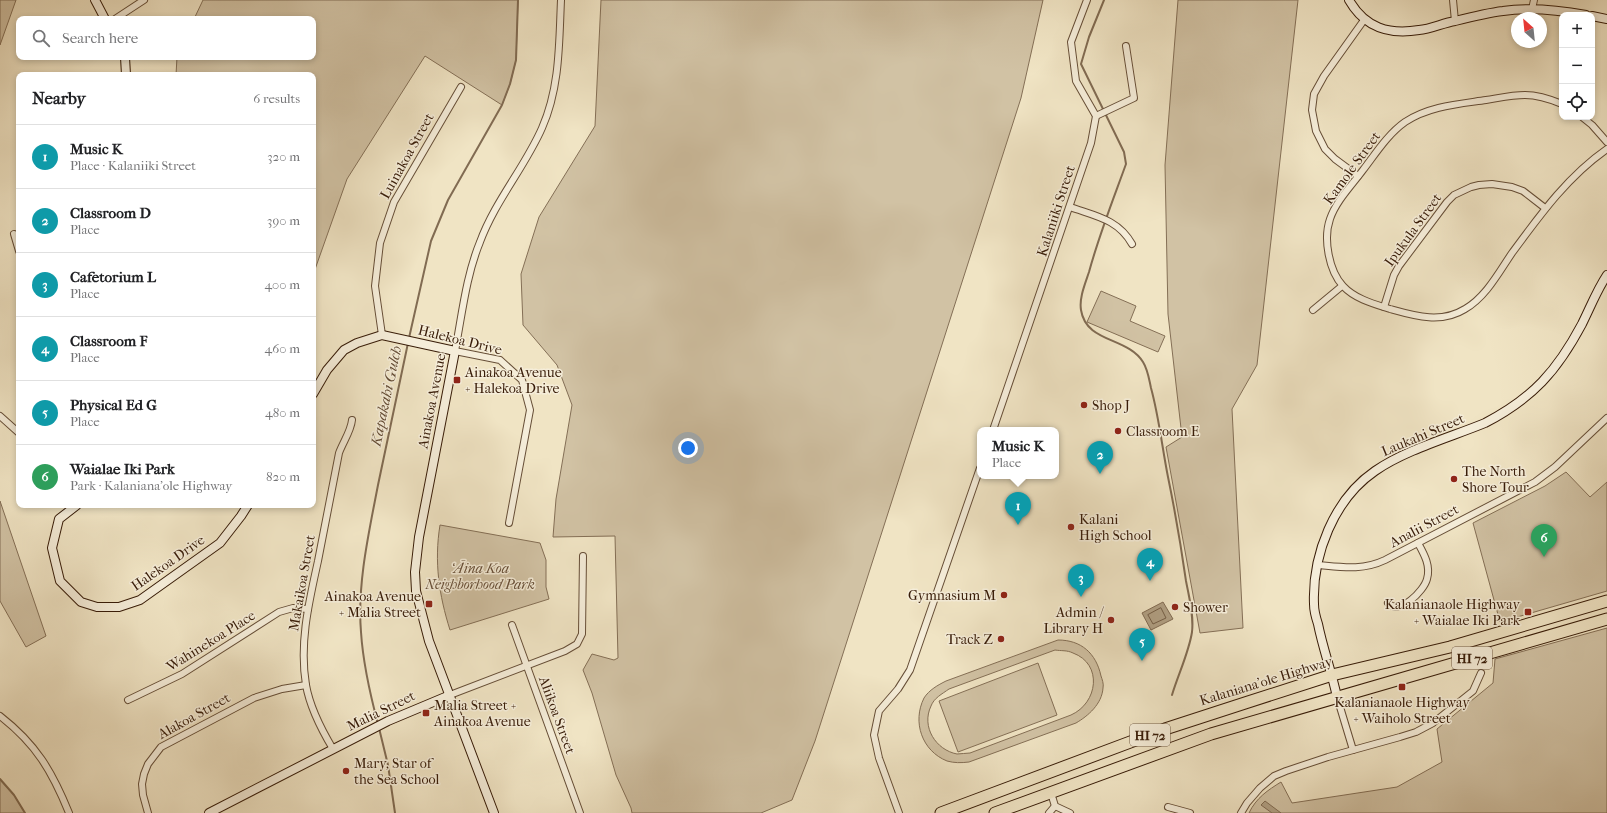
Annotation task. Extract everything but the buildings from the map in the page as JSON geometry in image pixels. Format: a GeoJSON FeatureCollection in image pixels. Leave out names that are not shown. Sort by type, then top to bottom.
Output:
{"type":"FeatureCollection","features":[{"type":"Feature","properties":{"kind":"highway","name":"Kalaniana’ole Highway"},"geometry":{"type":"LineString","coordinates":[[941,813],[1165,729],[1332,675],[1450,647],[1607,601]]}},
{"type":"Feature","properties":{"kind":"highway","name":"HI 72"},"geometry":{"type":"LineString","coordinates":[[995,813],[1212,734],[1607,619]]}},
{"type":"Feature","properties":{"kind":"street"},"geometry":{"type":"LineString","coordinates":[[95,0],[103,16]]}},
{"type":"Feature","properties":{"kind":"street"},"geometry":{"type":"LineString","coordinates":[[120,16],[144,0]]}},
{"type":"Feature","properties":{"kind":"street","name":"Ainakoa Avenue"},"geometry":{"type":"LineString","coordinates":[[494,813],[423,623],[416,591],[415,572],[419,538],[471,270],[480,242],[493,214],[537,139],[552,102],[558,74],[561,0]]}},
{"type":"Feature","properties":{"kind":"street"},"geometry":{"type":"LineString","coordinates":[[1087,0],[1071,42],[1076,81],[1096,116],[1134,98],[1126,46]]}},
{"type":"Feature","properties":{"kind":"street"},"geometry":{"type":"LineString","coordinates":[[1349,0],[1364,20],[1377,27],[1393,32],[1420,30],[1503,11],[1532,10],[1559,12]]}},
{"type":"Feature","properties":{"kind":"street"},"geometry":{"type":"LineString","coordinates":[[1453,0],[1455,21]]}},
{"type":"Feature","properties":{"kind":"street"},"geometry":{"type":"LineString","coordinates":[[1532,10],[1534,0]]}},
{"type":"Feature","properties":{"kind":"street"},"geometry":{"type":"LineString","coordinates":[[1595,17],[1607,19]]}},
{"type":"Feature","properties":{"kind":"street"},"geometry":{"type":"LineString","coordinates":[[1358,176],[1324,149],[1316,131],[1312,110],[1314,94],[1324,76],[1364,20]]}},
{"type":"Feature","properties":{"kind":"street"},"geometry":{"type":"LineString","coordinates":[[125,60],[126,72]]}},
{"type":"Feature","properties":{"kind":"street","name":"Luinakoa Street"},"geometry":{"type":"LineString","coordinates":[[382,335],[375,286],[380,243],[394,202],[461,88]]}},
{"type":"Feature","properties":{"kind":"street","name":"Kamole Street"},"geometry":{"type":"LineString","coordinates":[[1559,103],[1543,97],[1515,95],[1442,107],[1430,110],[1412,118],[1394,132],[1358,176],[1333,212],[1328,226],[1328,252],[1333,268],[1342,286],[1357,297],[1384,307],[1421,317],[1430,318],[1450,315],[1466,309],[1484,292],[1545,208],[1572,178],[1607,149]]}},
{"type":"Feature","properties":{"kind":"street","name":"Kalaniiki Street"},"geometry":{"type":"LineString","coordinates":[[994,427],[1091,143],[1096,116]]}},
{"type":"Feature","properties":{"kind":"street"},"geometry":{"type":"LineString","coordinates":[[1586,120],[1607,142]]}},
{"type":"Feature","properties":{"kind":"street","name":"Ipukula Street"},"geometry":{"type":"LineString","coordinates":[[1384,307],[1394,275],[1399,266],[1445,204],[1454,196],[1475,186],[1499,184],[1523,191],[1545,208]]}},
{"type":"Feature","properties":{"kind":"street"},"geometry":{"type":"LineString","coordinates":[[1070,207],[1116,224],[1127,235],[1132,244]]}},
{"type":"Feature","properties":{"kind":"street"},"geometry":{"type":"LineString","coordinates":[[14,234],[16,241]]}},
{"type":"Feature","properties":{"kind":"street","name":"Laukahi Street"},"geometry":{"type":"LineString","coordinates":[[1337,697],[1320,634],[1314,604],[1317,565],[1322,544],[1333,520],[1344,503],[1358,486],[1374,472],[1408,454],[1500,415],[1513,407],[1540,385],[1556,367],[1570,346],[1607,275]]}},
{"type":"Feature","properties":{"kind":"street"},"geometry":{"type":"LineString","coordinates":[[1314,310],[1342,286]]}},
{"type":"Feature","properties":{"kind":"street","name":"Halekoa Drive"},"geometry":{"type":"LineString","coordinates":[[316,389],[327,370],[344,350],[357,343],[382,335],[500,360],[522,380],[530,410],[509,523]]}},
{"type":"Feature","properties":{"kind":"street"},"geometry":{"type":"LineString","coordinates":[[0,416],[16,430]]}},
{"type":"Feature","properties":{"kind":"street","name":"Analii Street"},"geometry":{"type":"LineString","coordinates":[[1317,565],[1350,568],[1364,567],[1384,560],[1418,543],[1535,482],[1554,467],[1607,418]]}},
{"type":"Feature","properties":{"kind":"street","name":"Makaikoa Street"},"geometry":{"type":"LineString","coordinates":[[333,749],[315,715],[306,686],[304,650],[308,609],[340,453],[352,420]]}},
{"type":"Feature","properties":{"kind":"street"},"geometry":{"type":"LineString","coordinates":[[899,813],[879,758],[874,735],[879,711],[898,689],[910,670],[977,477]]}},
{"type":"Feature","properties":{"kind":"street","name":"Halekoa Drive"},"geometry":{"type":"LineString","coordinates":[[73,508],[59,519],[52,548],[60,581],[81,602],[97,607],[119,607],[140,600],[220,543],[246,508]]}},
{"type":"Feature","properties":{"kind":"street"},"geometry":{"type":"LineString","coordinates":[[1388,603],[1392,607],[1398,607],[1416,597],[1424,588],[1428,578],[1428,567],[1425,556],[1418,543]]}},
{"type":"Feature","properties":{"kind":"street","name":"Malia Street"},"geometry":{"type":"LineString","coordinates":[[209,813],[372,728],[450,695],[571,649],[579,642],[582,634],[583,556]]}},
{"type":"Feature","properties":{"kind":"street","name":"Wahinekoa Place"},"geometry":{"type":"LineString","coordinates":[[128,700],[182,674],[279,612],[293,608],[308,609]]}},
{"type":"Feature","properties":{"kind":"street","name":"Aliikoa Street"},"geometry":{"type":"LineString","coordinates":[[512,625],[580,813]]}},
{"type":"Feature","properties":{"kind":"street"},"geometry":{"type":"LineString","coordinates":[[1241,813],[1247,803],[1260,788],[1274,776],[1299,766],[1416,732],[1433,723],[1473,691],[1481,673]]}},
{"type":"Feature","properties":{"kind":"street","name":"Alakoa Street"},"geometry":{"type":"LineString","coordinates":[[148,813],[143,795],[142,784],[148,764],[161,747],[254,698],[282,689],[306,686]]}},
{"type":"Feature","properties":{"kind":"street"},"geometry":{"type":"LineString","coordinates":[[1337,697],[1353,750]]}},
{"type":"Feature","properties":{"kind":"street"},"geometry":{"type":"LineString","coordinates":[[0,716],[38,753],[53,777],[69,813]]}},
{"type":"Feature","properties":{"kind":"street"},"geometry":{"type":"LineString","coordinates":[[1051,793],[1055,806],[1070,813]]}},
{"type":"Feature","properties":{"kind":"street"},"geometry":{"type":"LineString","coordinates":[[1049,813],[1055,806]]}},
{"type":"Feature","properties":{"kind":"street"},"geometry":{"type":"LineString","coordinates":[[1168,807],[1190,813]]}},
{"type":"Feature","properties":{"kind":"green space"},"geometry":{"type":"Polygon","coordinates":[[[0,0],[16,0],[0,45],[0,0]]]}},
{"type":"Feature","properties":{"kind":"green space"},"geometry":{"type":"Polygon","coordinates":[[[203,0],[518,0],[516,60],[510,84],[502,105],[425,56],[347,179],[316,267],[316,72],[176,72],[177,60],[316,60],[316,16],[195,16],[203,0]]]}},
{"type":"Feature","properties":{"kind":"green space"},"geometry":{"type":"Polygon","coordinates":[[[601,0],[1043,0],[1021,98],[815,741],[792,800],[761,813],[632,813],[616,775],[592,693],[583,670],[592,654],[614,660],[618,658],[615,536],[553,537],[556,499],[572,405],[557,365],[523,325],[521,274],[539,217],[595,126],[601,0]]]}},
{"type":"Feature","properties":{"kind":"green space"},"geometry":{"type":"Polygon","coordinates":[[[1178,0],[1298,0],[1257,365],[1232,409],[1243,628],[1200,633],[1166,447],[1182,437],[1168,314],[1165,165],[1178,0]]]}},
{"type":"Feature","properties":{"kind":"green space"},"geometry":{"type":"Polygon","coordinates":[[[1101,291],[1136,306],[1130,321],[1165,336],[1158,352],[1087,322],[1101,291]]]}},
{"type":"Feature","properties":{"kind":"green space"},"geometry":{"type":"Polygon","coordinates":[[[1566,472],[1590,497],[1607,482],[1607,591],[1500,622],[1473,523],[1545,486],[1566,472]]]}},
{"type":"Feature","properties":{"kind":"green space"},"geometry":{"type":"Polygon","coordinates":[[[0,501],[46,636],[26,647],[0,601],[0,501]]]}},
{"type":"Feature","properties":{"kind":"green space","name":"‘Āina Koa Neighborhood Park"},"geometry":{"type":"Polygon","coordinates":[[[440,525],[540,543],[546,560],[546,587],[549,599],[450,630],[440,591],[437,552],[440,525]]]}},
{"type":"Feature","properties":{"kind":"green space"},"geometry":{"type":"Polygon","coordinates":[[[1607,628],[1607,813],[1249,813],[1267,791],[1281,782],[1292,803],[1397,787],[1442,762],[1437,729],[1493,683],[1495,659],[1607,628]]]}},
{"type":"Feature","properties":{"kind":"green space"},"geometry":{"type":"Polygon","coordinates":[[[1058,640],[1074,642],[1086,649],[1099,668],[1103,686],[1102,694],[1094,709],[1076,723],[969,762],[958,763],[947,761],[931,750],[922,735],[919,726],[919,717],[924,698],[931,690],[946,681],[1058,640]],[[1055,650],[949,689],[938,696],[931,706],[928,714],[929,729],[937,743],[949,752],[957,754],[970,753],[1071,715],[1080,709],[1087,702],[1091,693],[1093,674],[1083,658],[1071,652],[1055,650]]]}},
{"type":"Feature","properties":{"kind":"green space"},"geometry":{"type":"Polygon","coordinates":[[[1038,663],[1057,715],[958,752],[939,701],[1038,663]]]}},
{"type":"Feature","properties":{"kind":"green space"},"geometry":{"type":"Polygon","coordinates":[[[0,780],[14,795],[25,813],[0,813],[0,780]]]}},
{"type":"Feature","properties":{"kind":"water"},"geometry":{"type":"Polygon","coordinates":[[[1163,602],[1173,619],[1151,630],[1142,613],[1163,602]]]}},
{"type":"Feature","properties":{"kind":"water"},"geometry":{"type":"Polygon","coordinates":[[[1265,801],[1281,813],[1272,813],[1261,805],[1265,801]]]}},
{"type":"Feature","properties":{"kind":"waterway","name":"Kapakahi Gulch"},"geometry":{"type":"LineString","coordinates":[[409,338],[431,241],[448,200],[502,105],[510,84],[516,60],[518,0]]}},
{"type":"Feature","properties":{"kind":"waterway"},"geometry":{"type":"LineString","coordinates":[[1104,0],[1089,37],[1081,64],[1124,152],[1126,164],[1084,286],[1081,310],[1084,321],[1091,329],[1128,348],[1136,354],[1145,365],[1149,378],[1175,516],[1192,619],[1192,632],[1172,695]]}},
{"type":"Feature","properties":{"kind":"waterway","name":"Kapakahi Gulch"},"geometry":{"type":"LineString","coordinates":[[378,724],[363,655],[360,614],[362,577],[378,485],[408,343]]}},
{"type":"Feature","properties":{"kind":"waterway","name":"Kapakahi Gulch"},"geometry":{"type":"LineString","coordinates":[[379,728],[388,765],[395,813]]}},
{"type":"Feature","properties":{"kind":"waterway"},"geometry":{"type":"LineString","coordinates":[[0,779],[14,795],[25,813]]}},
{"type":"Feature","properties":{"kind":"place","name":"Ainakoa Avenue + Halekoa Drive"},"geometry":{"type":"Point","coordinates":[457,380]}},
{"type":"Feature","properties":{"kind":"place","name":"Shop J"},"geometry":{"type":"Point","coordinates":[1084,405]}},
{"type":"Feature","properties":{"kind":"place","name":"Classroom E"},"geometry":{"type":"Point","coordinates":[1118,431]}},
{"type":"Feature","properties":{"kind":"place","name":"Classroom D"},"geometry":{"type":"Point","coordinates":[1100,474]}},
{"type":"Feature","properties":{"kind":"place","name":"The North Shore Tour"},"geometry":{"type":"Point","coordinates":[1454,479]}},
{"type":"Feature","properties":{"kind":"place","name":"Music K"},"geometry":{"type":"Point","coordinates":[1018,525]}},
{"type":"Feature","properties":{"kind":"place","name":"Kalani High School"},"geometry":{"type":"Point","coordinates":[1071,527]}},
{"type":"Feature","properties":{"kind":"place","name":"Waialae Iki Park"},"geometry":{"type":"Point","coordinates":[1544,557]}},
{"type":"Feature","properties":{"kind":"place","name":"Classroom F"},"geometry":{"type":"Point","coordinates":[1150,581]}},
{"type":"Feature","properties":{"kind":"place","name":"Gymnasium M"},"geometry":{"type":"Point","coordinates":[1004,595]}},
{"type":"Feature","properties":{"kind":"place","name":"Cafetorium L"},"geometry":{"type":"Point","coordinates":[1081,597]}},
{"type":"Feature","properties":{"kind":"place","name":"Ainakoa Avenue + Malia Street"},"geometry":{"type":"Point","coordinates":[429,604]}},
{"type":"Feature","properties":{"kind":"place","name":"Shower"},"geometry":{"type":"Point","coordinates":[1175,607]}},
{"type":"Feature","properties":{"kind":"place","name":"Kalanianaole Highway + Waialae Iki Park"},"geometry":{"type":"Point","coordinates":[1528,612]}},
{"type":"Feature","properties":{"kind":"place","name":"Admin / Library H"},"geometry":{"type":"Point","coordinates":[1111,620]}},
{"type":"Feature","properties":{"kind":"place","name":"Track Z"},"geometry":{"type":"Point","coordinates":[1001,639]}},
{"type":"Feature","properties":{"kind":"place","name":"Physical Ed G"},"geometry":{"type":"Point","coordinates":[1142,661]}},
{"type":"Feature","properties":{"kind":"place","name":"Kalanianaole Highway + Waiholo Street"},"geometry":{"type":"Point","coordinates":[1402,687]}},
{"type":"Feature","properties":{"kind":"place","name":"Malia Street + Ainakoa Avenue"},"geometry":{"type":"Point","coordinates":[426,713]}},
{"type":"Feature","properties":{"kind":"place","name":"Mary, Star of the Sea School"},"geometry":{"type":"Point","coordinates":[346,771]}}]}
